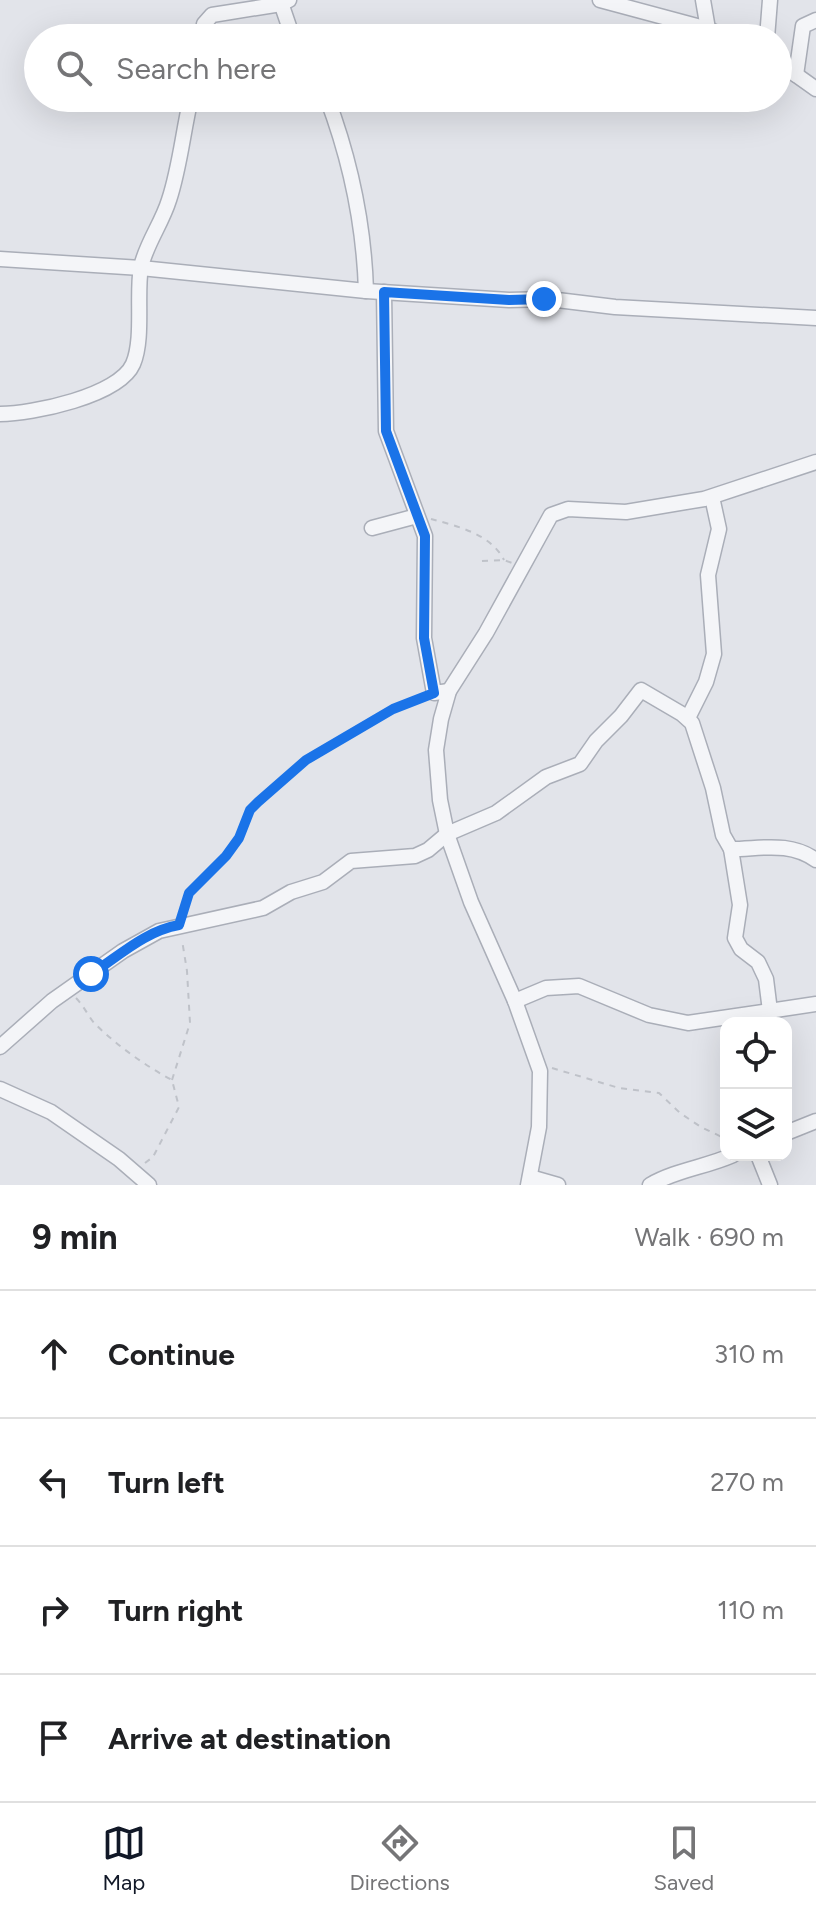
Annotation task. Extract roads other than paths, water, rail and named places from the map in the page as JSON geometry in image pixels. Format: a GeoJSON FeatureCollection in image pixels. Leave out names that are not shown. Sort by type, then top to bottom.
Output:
{"type":"FeatureCollection","features":[{"type":"Feature","properties":{"kind":"street"},"geometry":{"type":"LineString","coordinates":[[600,0],[689,24]]}},
{"type":"Feature","properties":{"kind":"street"},"geometry":{"type":"LineString","coordinates":[[703,0],[707,24]]}},
{"type":"Feature","properties":{"kind":"street"},"geometry":{"type":"LineString","coordinates":[[768,24],[770,0]]}},
{"type":"Feature","properties":{"kind":"street"},"geometry":{"type":"LineString","coordinates":[[204,24],[212,15],[283,1],[289,24]]}},
{"type":"Feature","properties":{"kind":"street"},"geometry":{"type":"LineString","coordinates":[[796,75],[803,26],[816,20]]}},
{"type":"Feature","properties":{"kind":"street"},"geometry":{"type":"LineString","coordinates":[[792,72],[816,89]]}},
{"type":"Feature","properties":{"kind":"street"},"geometry":{"type":"LineString","coordinates":[[0,414],[35,411],[92,395],[108,389],[127,373],[136,354],[141,268],[169,202],[188,112]]}},
{"type":"Feature","properties":{"kind":"street"},"geometry":{"type":"LineString","coordinates":[[331,112],[350,173],[364,254],[366,291]]}},
{"type":"Feature","properties":{"kind":"street"},"geometry":{"type":"LineString","coordinates":[[0,259],[141,268],[366,291],[509,300],[549,299],[615,307],[816,318]]}},
{"type":"Feature","properties":{"kind":"street"},"geometry":{"type":"LineString","coordinates":[[384,292],[386,431],[426,545],[424,638],[441,692],[436,750],[442,817],[471,902],[515,1001],[539,1067],[539,1127],[529,1181],[558,1185]]}},
{"type":"Feature","properties":{"kind":"street"},"geometry":{"type":"LineString","coordinates":[[441,692],[486,633],[551,515],[568,509],[626,512],[712,497],[816,462]]}},
{"type":"Feature","properties":{"kind":"street"},"geometry":{"type":"LineString","coordinates":[[688,718],[706,682],[714,654],[708,575],[719,529],[712,497]]}},
{"type":"Feature","properties":{"kind":"street"},"geometry":{"type":"LineString","coordinates":[[372,528],[417,516]]}},
{"type":"Feature","properties":{"kind":"street"},"geometry":{"type":"LineString","coordinates":[[0,1047],[52,1001],[123,951],[159,931],[263,908],[291,892],[323,882],[351,861],[415,856],[428,850],[447,834],[487,818],[546,777],[580,764],[640,690],[688,718],[708,770],[723,835],[737,871],[740,905],[735,938],[741,949],[758,962],[766,979],[769,1017],[816,1004]]}},
{"type":"Feature","properties":{"kind":"street"},"geometry":{"type":"LineString","coordinates":[[731,849],[790,848],[805,852],[816,860]]}},
{"type":"Feature","properties":{"kind":"street"},"geometry":{"type":"LineString","coordinates":[[515,1001],[546,988],[579,986],[649,1015],[679,1022],[720,1021]]}},
{"type":"Feature","properties":{"kind":"street"},"geometry":{"type":"LineString","coordinates":[[0,1089],[51,1112],[135,1171],[149,1185]]}},
{"type":"Feature","properties":{"kind":"street"},"geometry":{"type":"LineString","coordinates":[[792,1131],[816,1121]]}},
{"type":"Feature","properties":{"kind":"street"},"geometry":{"type":"LineString","coordinates":[[650,1185],[666,1176],[720,1161]]}},
{"type":"Feature","properties":{"kind":"street"},"geometry":{"type":"LineString","coordinates":[[760,1161],[770,1185]]}}]}
